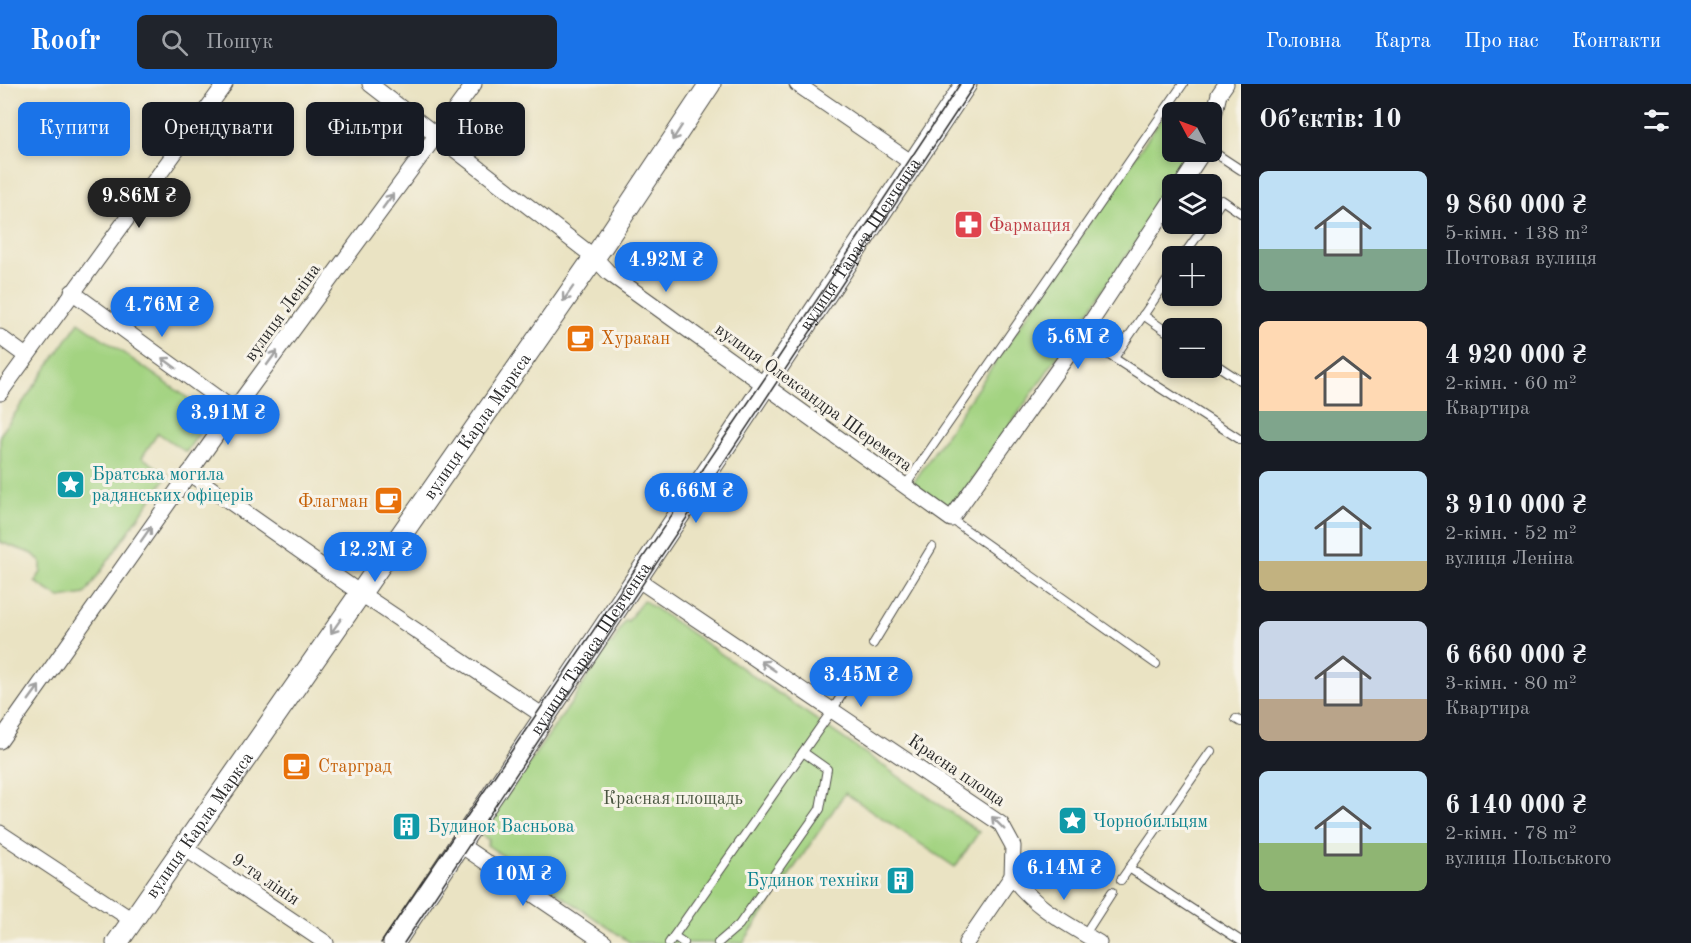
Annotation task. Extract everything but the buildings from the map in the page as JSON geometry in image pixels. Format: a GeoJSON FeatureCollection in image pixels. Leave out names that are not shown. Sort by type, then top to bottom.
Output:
{"type":"FeatureCollection","features":[{"type":"Feature","properties":{"kind":"main road","name":"вулиця Карла Маркса"},"geometry":{"type":"LineString","coordinates":[[117,943],[594,257],[710,84]]}},
{"type":"Feature","properties":{"kind":"main road","name":"вулиця Тараса Шевченка"},"geometry":{"type":"LineString","coordinates":[[394,943],[966,84]]}},
{"type":"Feature","properties":{"kind":"street"},"geometry":{"type":"LineString","coordinates":[[0,393],[225,84]]}},
{"type":"Feature","properties":{"kind":"street","name":"вулиця Олександра Шеремета"},"geometry":{"type":"LineString","coordinates":[[370,84],[436,134]]}},
{"type":"Feature","properties":{"kind":"street","name":"вулиця Леніна"},"geometry":{"type":"LineString","coordinates":[[462,102],[474,84]]}},
{"type":"Feature","properties":{"kind":"street"},"geometry":{"type":"LineString","coordinates":[[797,84],[912,163]]}},
{"type":"Feature","properties":{"kind":"street"},"geometry":{"type":"LineString","coordinates":[[1217,102],[1219,94],[1226,84]]}},
{"type":"Feature","properties":{"kind":"street","name":"вулиця Леніна"},"geometry":{"type":"LineString","coordinates":[[0,741],[234,410],[436,139]]}},
{"type":"Feature","properties":{"kind":"street","name":"вулиця Олександра Шеремета"},"geometry":{"type":"LineString","coordinates":[[464,156],[594,257],[609,273],[951,519]]}},
{"type":"Feature","properties":{"kind":"street"},"geometry":{"type":"LineString","coordinates":[[951,519],[1081,337],[1162,215]]}},
{"type":"Feature","properties":{"kind":"street"},"geometry":{"type":"LineString","coordinates":[[72,292],[234,410]]}},
{"type":"Feature","properties":{"kind":"street"},"geometry":{"type":"LineString","coordinates":[[0,337],[26,356]]}},
{"type":"Feature","properties":{"kind":"street"},"geometry":{"type":"LineString","coordinates":[[189,473],[360,593],[545,717]]}},
{"type":"Feature","properties":{"kind":"street","name":"Красна площа"},"geometry":{"type":"LineString","coordinates":[[638,574],[643,582],[1001,824],[1013,846],[1012,876]]}},
{"type":"Feature","properties":{"kind":"street"},"geometry":{"type":"LineString","coordinates":[[0,833],[132,920]]}},
{"type":"Feature","properties":{"kind":"street"},"geometry":{"type":"LineString","coordinates":[[459,844],[605,943]]}},
{"type":"Feature","properties":{"kind":"street","name":"9-та лінія"},"geometry":{"type":"LineString","coordinates":[[183,847],[326,943]]}},
{"type":"Feature","properties":{"kind":"street"},"geometry":{"type":"LineString","coordinates":[[966,943],[1012,876],[1023,892],[1099,943]]}},
{"type":"Feature","properties":{"kind":"lane"},"geometry":{"type":"LineString","coordinates":[[904,487],[1183,84]]}},
{"type":"Feature","properties":{"kind":"lane"},"geometry":{"type":"LineString","coordinates":[[1222,158],[1241,170]]}},
{"type":"Feature","properties":{"kind":"lane"},"geometry":{"type":"LineString","coordinates":[[1222,200],[1241,213]]}},
{"type":"Feature","properties":{"kind":"lane"},"geometry":{"type":"LineString","coordinates":[[1113,358],[1162,288]]}},
{"type":"Feature","properties":{"kind":"lane"},"geometry":{"type":"LineString","coordinates":[[1143,315],[1162,328]]}},
{"type":"Feature","properties":{"kind":"lane"},"geometry":{"type":"LineString","coordinates":[[1081,337],[1241,440]]}},
{"type":"Feature","properties":{"kind":"lane"},"geometry":{"type":"LineString","coordinates":[[1222,369],[1241,381]]}},
{"type":"Feature","properties":{"kind":"lane"},"geometry":{"type":"LineString","coordinates":[[951,519],[1156,664]]}},
{"type":"Feature","properties":{"kind":"lane"},"geometry":{"type":"LineString","coordinates":[[873,644],[932,547]]}},
{"type":"Feature","properties":{"kind":"lane"},"geometry":{"type":"LineString","coordinates":[[684,943],[672,939],[833,709],[856,672]]}},
{"type":"Feature","properties":{"kind":"lane"},"geometry":{"type":"LineString","coordinates":[[1121,880],[1211,751]]}},
{"type":"Feature","properties":{"kind":"lane"},"geometry":{"type":"LineString","coordinates":[[718,943],[739,925],[820,809],[827,769],[803,752]]}},
{"type":"Feature","properties":{"kind":"lane"},"geometry":{"type":"LineString","coordinates":[[1129,868],[1241,941]]}},
{"type":"Feature","properties":{"kind":"lane"},"geometry":{"type":"LineString","coordinates":[[1085,934],[1112,892]]}},
{"type":"Feature","properties":{"kind":"green space"},"geometry":{"type":"Polygon","coordinates":[[[1162,117],[1162,162],[1191,162],[1183,174],[1162,174],[1162,204],[949,514],[911,486],[1162,117]]]}},
{"type":"Feature","properties":{"kind":"green space"},"geometry":{"type":"Polygon","coordinates":[[[79,322],[212,415],[186,452],[158,433],[142,457],[168,475],[85,594],[60,598],[35,582],[41,572],[41,562],[33,554],[0,542],[0,435],[79,322]]]}},
{"type":"Feature","properties":{"kind":"green space","name":"Красная площадь"},"geometry":{"type":"Polygon","coordinates":[[[643,600],[979,832],[955,867],[845,793],[743,943],[631,943],[487,845],[489,840],[479,834],[574,699],[609,643],[612,644],[625,620],[628,621],[643,600]]]}},
{"type":"Feature","properties":{"kind":"tram line"},"geometry":{"type":"LineString","coordinates":[[381,943],[767,375],[960,84]]}},
{"type":"Feature","properties":{"kind":"tram line"},"geometry":{"type":"LineString","coordinates":[[404,943],[975,84]]}},
{"type":"Feature","properties":{"kind":"place","name":"Фармация"},"geometry":{"type":"Point","coordinates":[968,225]}},
{"type":"Feature","properties":{"kind":"place","name":"Хуракан"},"geometry":{"type":"Point","coordinates":[580,338]}},
{"type":"Feature","properties":{"kind":"place","name":"Братська могила радянських офіцерів"},"geometry":{"type":"Point","coordinates":[71,484]}},
{"type":"Feature","properties":{"kind":"place","name":"Флагман"},"geometry":{"type":"Point","coordinates":[389,501]}},
{"type":"Feature","properties":{"kind":"place","name":"Старград"},"geometry":{"type":"Point","coordinates":[297,766]}},
{"type":"Feature","properties":{"kind":"place","name":"Чорнобильцям"},"geometry":{"type":"Point","coordinates":[1072,821]}},
{"type":"Feature","properties":{"kind":"place","name":"Будинок Васньова"},"geometry":{"type":"Point","coordinates":[407,826]}},
{"type":"Feature","properties":{"kind":"place","name":"Будинок техніки"},"geometry":{"type":"Point","coordinates":[900,880]}}]}
